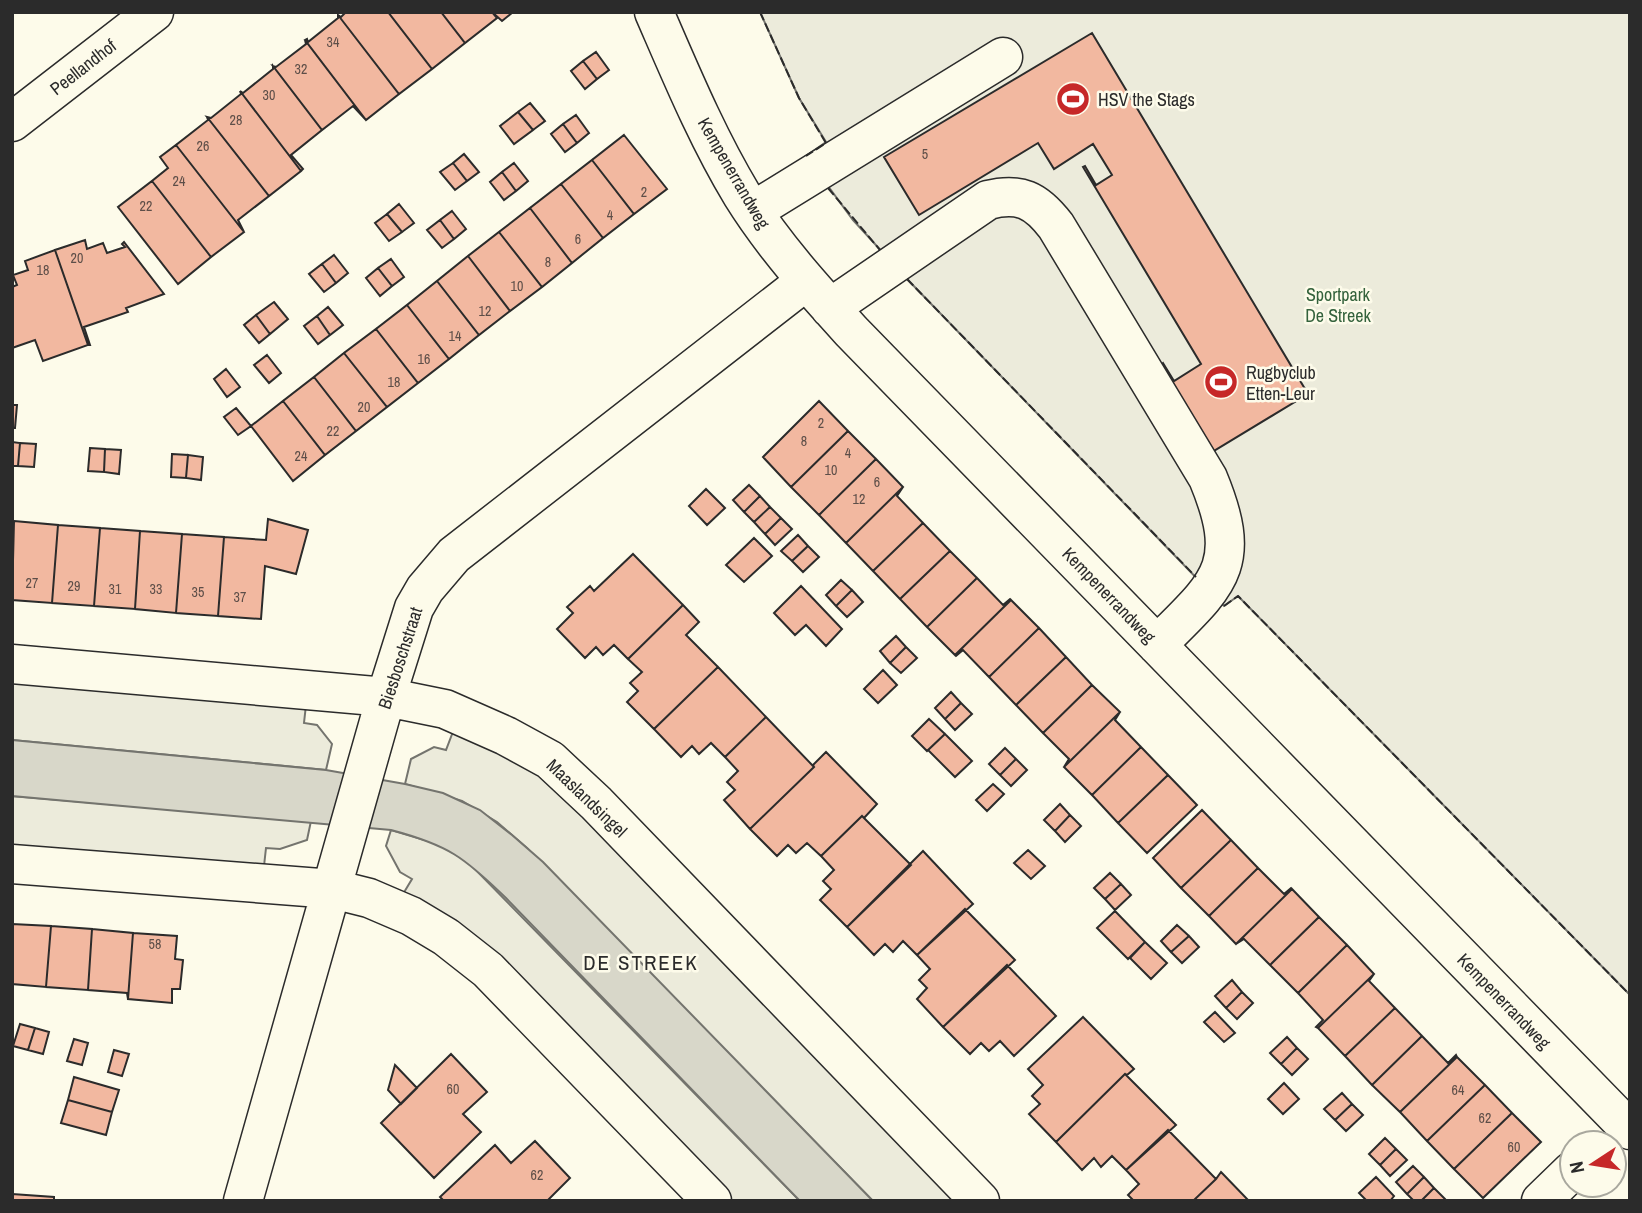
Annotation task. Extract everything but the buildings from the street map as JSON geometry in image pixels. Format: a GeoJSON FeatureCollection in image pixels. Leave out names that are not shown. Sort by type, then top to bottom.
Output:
{"type":"FeatureCollection","features":[{"type":"Feature","properties":{"kind":"street","name":"Peellandhof"},"geometry":{"type":"LineString","coordinates":[[12,122],[154,12]]}},
{"type":"Feature","properties":{"kind":"street","name":"Kempenerrandweg"},"geometry":{"type":"LineString","coordinates":[[654,12],[703,124],[752,211],[818,295],[1157,645],[1615,1129]]}},
{"type":"Feature","properties":{"kind":"street"},"geometry":{"type":"LineString","coordinates":[[752,211],[1003,57]]}},
{"type":"Feature","properties":{"kind":"street","name":"Biesboschstraat"},"geometry":{"type":"LineString","coordinates":[[243,1201],[386,697],[414,608],[425,589],[454,555],[818,295],[988,200],[1009,195],[1031,201],[1041,208],[1056,226],[1201,466],[1221,509],[1225,542],[1222,568],[1210,592],[1157,645]]}},
{"type":"Feature","properties":{"kind":"street","name":"Maaslandsingel"},"geometry":{"type":"LineString","coordinates":[[12,664],[386,697],[444,709],[506,736],[551,760],[980,1201]]}},
{"type":"Feature","properties":{"kind":"street"},"geometry":{"type":"LineString","coordinates":[[12,864],[333,889],[369,898],[411,915],[446,937],[488,970],[712,1201]]}},
{"type":"Feature","properties":{"kind":"street"},"geometry":{"type":"LineString","coordinates":[[1541,1201],[1558,1185]]}},
{"type":"Feature","properties":{"kind":"green space","name":"Sportpark De Streek"},"geometry":{"type":"Polygon","coordinates":[[[760,12],[1630,12],[1630,995],[1238,596],[1224,606],[853,220],[806,156],[826,142],[799,98],[760,12]]]}},
{"type":"Feature","properties":{"kind":"green space"},"geometry":{"type":"Polygon","coordinates":[[[12,682],[306,705],[304,723],[317,725],[332,744],[326,770],[12,740],[12,682]]]}},
{"type":"Feature","properties":{"kind":"green space"},"geometry":{"type":"Polygon","coordinates":[[[454,729],[535,767],[961,1201],[873,1201],[527,848],[497,822],[462,801],[405,784],[411,759],[434,747],[446,750],[454,729]]]}},
{"type":"Feature","properties":{"kind":"green space"},"geometry":{"type":"Polygon","coordinates":[[[12,796],[311,821],[307,840],[280,849],[266,848],[264,866],[12,848],[12,796]]]}},
{"type":"Feature","properties":{"kind":"green space"},"geometry":{"type":"Polygon","coordinates":[[[391,830],[438,844],[468,862],[800,1201],[730,1201],[403,894],[412,879],[400,872],[386,846],[391,830]]]}},
{"type":"Feature","properties":{"kind":"shaded area"},"geometry":{"type":"Polygon","coordinates":[[[12,740],[326,770],[443,793],[480,810],[543,862],[873,1201],[800,1201],[506,898],[466,862],[441,847],[391,830],[12,796],[12,740]]]}},
{"type":"Feature","properties":{"kind":"fence"},"geometry":{"type":"LineString","coordinates":[[760,12],[799,98],[826,143],[806,156]]}},
{"type":"Feature","properties":{"kind":"fence"},"geometry":{"type":"LineString","coordinates":[[828,188],[880,250]]}},
{"type":"Feature","properties":{"kind":"fence"},"geometry":{"type":"LineString","coordinates":[[907,279],[1196,577]]}},
{"type":"Feature","properties":{"kind":"fence"},"geometry":{"type":"LineString","coordinates":[[1224,606],[1238,596],[1630,995]]}},
{"type":"Feature","properties":{"kind":"place","name":"HSV the Stags"},"geometry":{"type":"Point","coordinates":[1073,99]}},
{"type":"Feature","properties":{"kind":"place","name":"Rugbyclub Etten-Leur"},"geometry":{"type":"Point","coordinates":[1221,382]}},
{"type":"Feature","properties":{"kind":"district","name":"DE STREEK"},"geometry":{"type":"Point","coordinates":[641,962]}}]}
